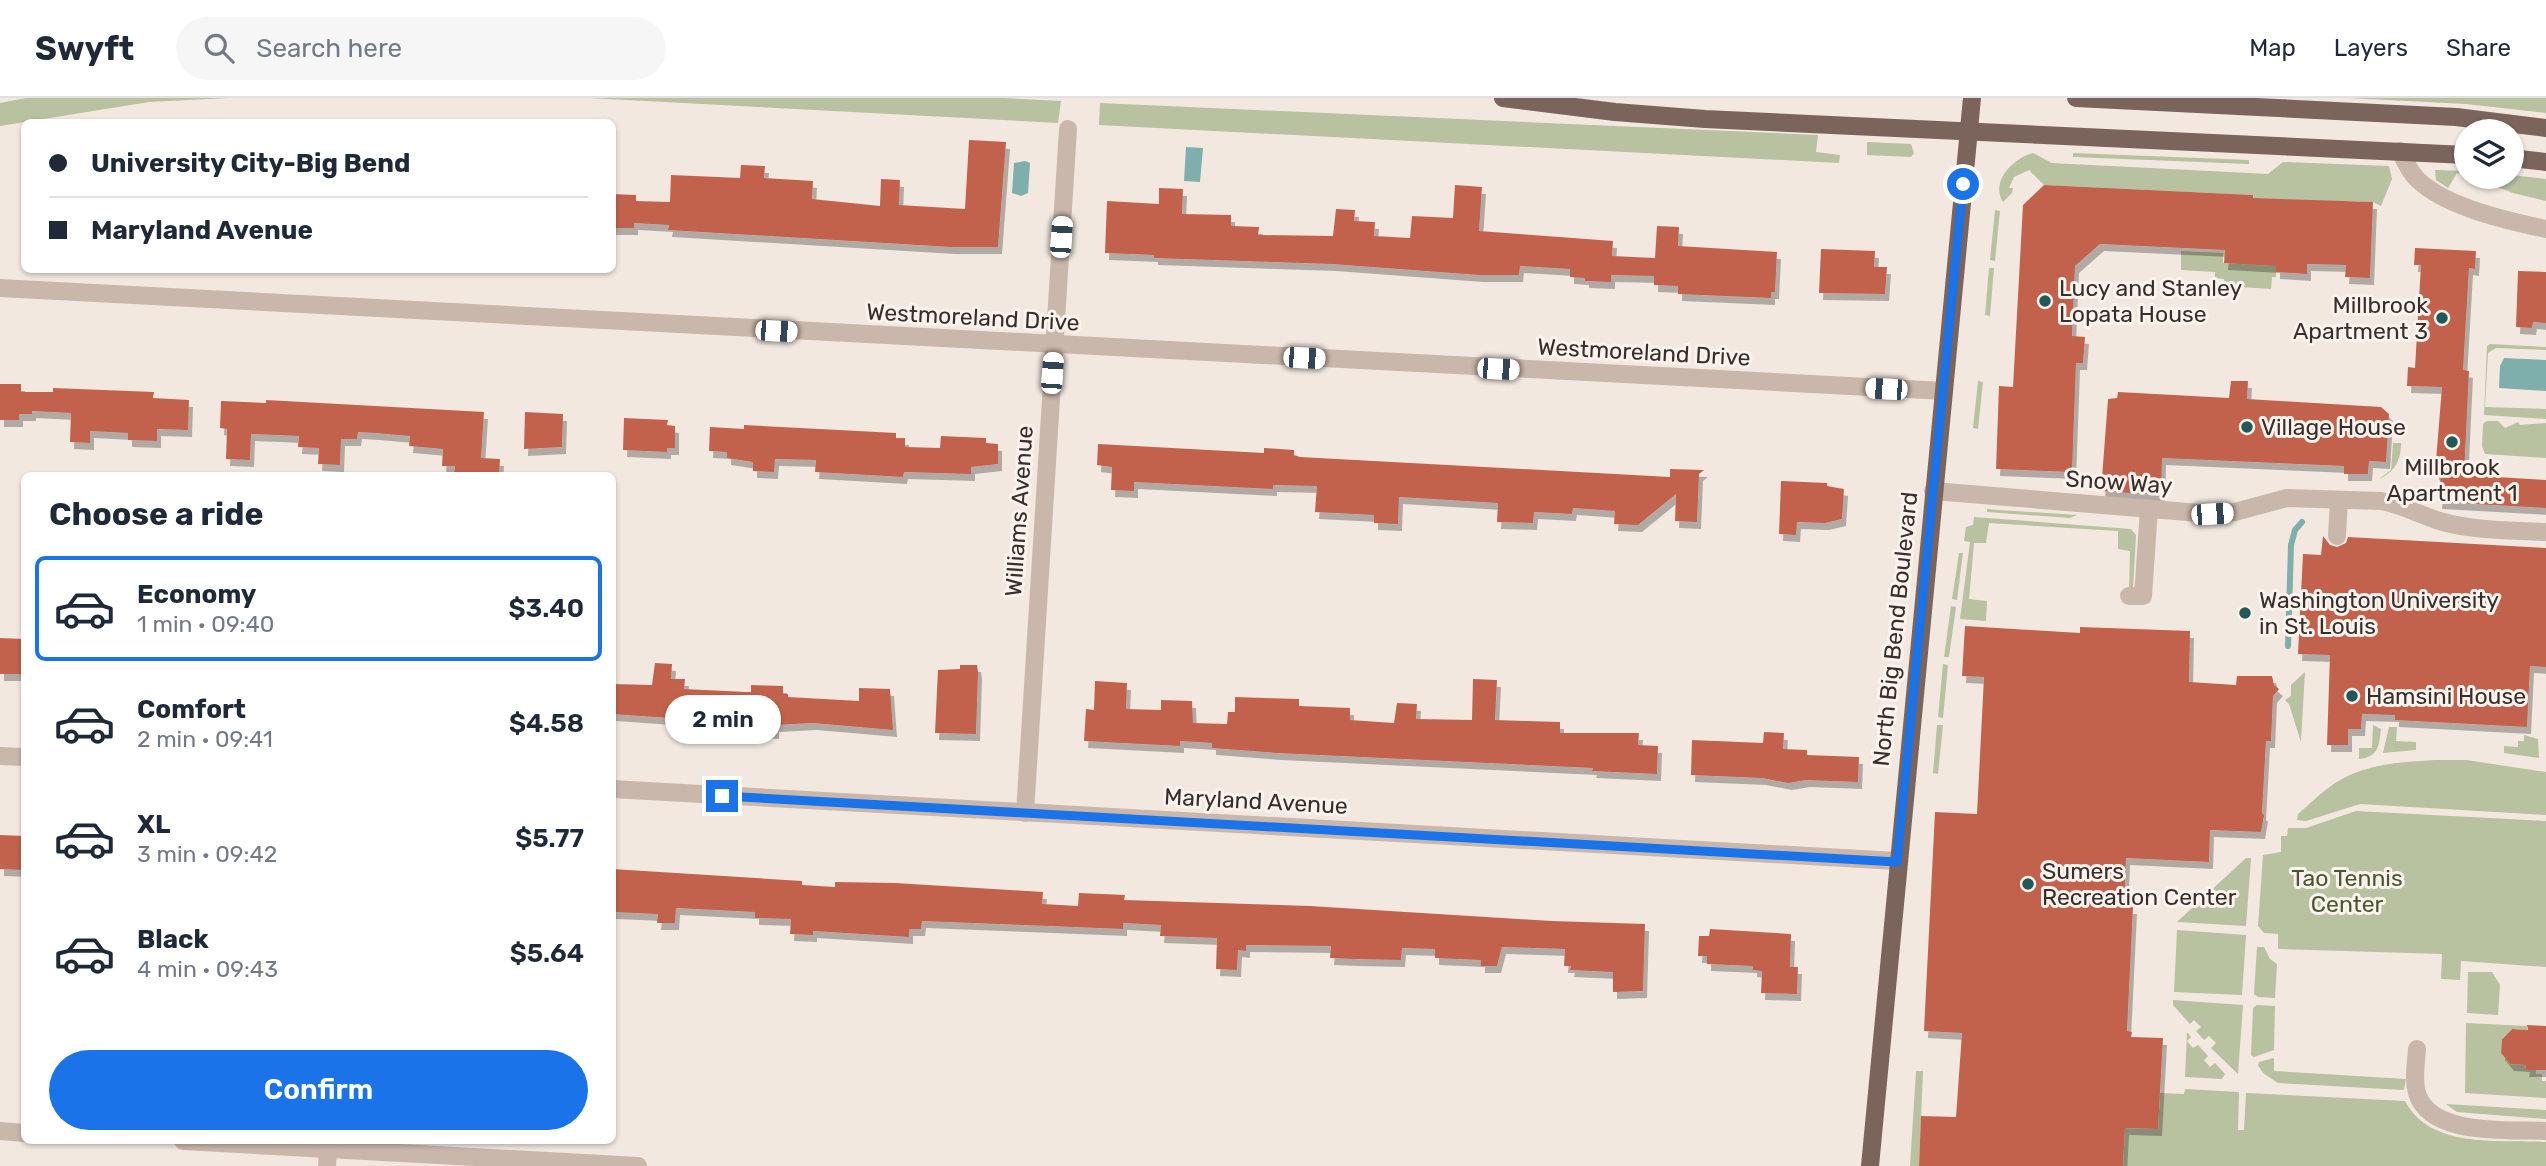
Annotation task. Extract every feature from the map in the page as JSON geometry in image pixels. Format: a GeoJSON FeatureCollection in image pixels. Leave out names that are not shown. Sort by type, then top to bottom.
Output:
{"type":"FeatureCollection","features":[{"type":"Feature","properties":{"kind":"main road"},"geometry":{"type":"LineString","coordinates":[[1503,98],[1615,112],[1692,118],[2454,154]]}},
{"type":"Feature","properties":{"kind":"main road","name":"North Big Bend Boulevard"},"geometry":{"type":"LineString","coordinates":[[1870,1166],[1972,98]]}},
{"type":"Feature","properties":{"kind":"main road"},"geometry":{"type":"LineString","coordinates":[[2076,98],[2429,116],[2546,128]]}},
{"type":"Feature","properties":{"kind":"main road"},"geometry":{"type":"LineString","coordinates":[[2524,160],[2546,162]]}},
{"type":"Feature","properties":{"kind":"street","name":"Williams Avenue"},"geometry":{"type":"LineString","coordinates":[[1025,813],[1068,129]]}},
{"type":"Feature","properties":{"kind":"street"},"geometry":{"type":"LineString","coordinates":[[2400,151],[2416,178],[2428,188],[2488,214],[2546,229]]}},
{"type":"Feature","properties":{"kind":"street","name":"Westmoreland Drive"},"geometry":{"type":"LineString","coordinates":[[0,288],[1944,391]]}},
{"type":"Feature","properties":{"kind":"street","name":"Snow Way"},"geometry":{"type":"LineString","coordinates":[[1933,491],[2212,514],[2235,512],[2287,498],[2339,500],[2396,504],[2442,522],[2475,528],[2546,532]]}},
{"type":"Feature","properties":{"kind":"street"},"geometry":{"type":"LineString","coordinates":[[2337,537],[2339,500]]}},
{"type":"Feature","properties":{"kind":"street"},"geometry":{"type":"LineString","coordinates":[[2129,596],[2143,596],[2149,509]]}},
{"type":"Feature","properties":{"kind":"street"},"geometry":{"type":"LineString","coordinates":[[0,756],[21,757]]}},
{"type":"Feature","properties":{"kind":"street","name":"Maryland Avenue"},"geometry":{"type":"LineString","coordinates":[[616,789],[1897,862]]}},
{"type":"Feature","properties":{"kind":"street"},"geometry":{"type":"LineString","coordinates":[[2417,1049],[2416,1088],[2431,1114],[2460,1126],[2546,1131]]}},
{"type":"Feature","properties":{"kind":"street"},"geometry":{"type":"LineString","coordinates":[[0,1131],[21,1133]]}},
{"type":"Feature","properties":{"kind":"street"},"geometry":{"type":"LineString","coordinates":[[268,1144],[327,1157],[638,1166]]}},
{"type":"Feature","properties":{"kind":"green space"},"geometry":{"type":"Polygon","coordinates":[[[26,98],[228,98],[149,102],[43,119],[21,119],[21,123],[0,126],[0,103],[26,98]]]}},
{"type":"Feature","properties":{"kind":"green space"},"geometry":{"type":"Polygon","coordinates":[[[589,98],[1004,98],[1061,101],[1058,123],[589,98]]]}},
{"type":"Feature","properties":{"kind":"green space"},"geometry":{"type":"Polygon","coordinates":[[[2348,98],[2546,98],[2546,113],[2466,104],[2348,98]]]}},
{"type":"Feature","properties":{"kind":"green space"},"geometry":{"type":"Polygon","coordinates":[[[1100,103],[1818,135],[1816,152],[1840,155],[1839,163],[1099,125],[1100,103]]]}},
{"type":"Feature","properties":{"kind":"green space"},"geometry":{"type":"Polygon","coordinates":[[[1867,142],[1911,144],[1914,153],[1911,157],[1867,155],[1867,142]]]}},
{"type":"Feature","properties":{"kind":"green space"},"geometry":{"type":"Polygon","coordinates":[[[2033,153],[2052,163],[2268,174],[2283,162],[2389,166],[2392,179],[2381,206],[2373,202],[2349,201],[2276,264],[2276,277],[2272,277],[2271,289],[2224,286],[2224,279],[2215,278],[2215,272],[2181,270],[2181,251],[2223,253],[2223,263],[2249,264],[2253,195],[2044,185],[2029,170],[2014,177],[2009,188],[2013,188],[2012,193],[2003,202],[1999,187],[2006,172],[2018,160],[2033,153]]]}},
{"type":"Feature","properties":{"kind":"green space"},"geometry":{"type":"Polygon","coordinates":[[[2073,153],[2249,160],[2249,164],[2073,157],[2073,153]]]}},
{"type":"Feature","properties":{"kind":"green space"},"geometry":{"type":"Polygon","coordinates":[[[2435,170],[2454,171],[2454,178],[2448,188],[2436,180],[2435,170]]]}},
{"type":"Feature","properties":{"kind":"green space"},"geometry":{"type":"Polygon","coordinates":[[[2524,176],[2546,179],[2546,201],[2502,189],[2524,189],[2524,176]]]}},
{"type":"Feature","properties":{"kind":"green space"},"geometry":{"type":"Polygon","coordinates":[[[1995,210],[2000,211],[1995,261],[1990,260],[1995,210]]]}},
{"type":"Feature","properties":{"kind":"green space"},"geometry":{"type":"Polygon","coordinates":[[[1989,268],[1994,268],[1990,316],[1985,315],[1989,268]]]}},
{"type":"Feature","properties":{"kind":"green space"},"geometry":{"type":"Polygon","coordinates":[[[2487,346],[2546,347],[2546,350],[2496,348],[2488,353],[2485,407],[2546,409],[2546,419],[2484,415],[2487,346]]]}},
{"type":"Feature","properties":{"kind":"green space"},"geometry":{"type":"Polygon","coordinates":[[[1978,381],[1983,382],[1978,429],[1973,428],[1978,381]]]}},
{"type":"Feature","properties":{"kind":"green space"},"geometry":{"type":"Polygon","coordinates":[[[2487,421],[2498,421],[2505,428],[2518,422],[2520,425],[2546,423],[2546,458],[2485,454],[2482,446],[2483,424],[2487,421]]]}},
{"type":"Feature","properties":{"kind":"green space"},"geometry":{"type":"Polygon","coordinates":[[[2393,443],[2401,443],[2400,455],[2393,469],[2379,479],[2391,470],[2393,443]]]}},
{"type":"Feature","properties":{"kind":"green space"},"geometry":{"type":"Polygon","coordinates":[[[1987,509],[2077,515],[2070,518],[1987,512],[1987,509]]]}},
{"type":"Feature","properties":{"kind":"green space"},"geometry":{"type":"Polygon","coordinates":[[[1974,517],[2131,529],[2136,535],[2133,589],[2129,589],[2130,551],[2118,549],[2118,531],[1989,523],[1986,543],[1974,543],[1969,599],[1987,601],[1986,621],[1960,619],[1970,542],[1964,541],[1966,527],[1973,525],[1974,517]]]}},
{"type":"Feature","properties":{"kind":"green space"},"geometry":{"type":"Polygon","coordinates":[[[1959,553],[1963,553],[1957,600],[1952,599],[1959,553]]]}},
{"type":"Feature","properties":{"kind":"green space"},"geometry":{"type":"Polygon","coordinates":[[[1951,606],[1956,607],[1949,657],[1944,657],[1951,606]]]}},
{"type":"Feature","properties":{"kind":"green space"},"geometry":{"type":"Polygon","coordinates":[[[1943,664],[1948,665],[1943,718],[1938,717],[1943,664]]]}},
{"type":"Feature","properties":{"kind":"green space"},"geometry":{"type":"Polygon","coordinates":[[[2305,672],[2301,742],[2289,704],[2285,700],[2291,696],[2291,685],[2305,672]]]}},
{"type":"Feature","properties":{"kind":"green space"},"geometry":{"type":"Polygon","coordinates":[[[1937,725],[1943,725],[1938,774],[1933,773],[1937,725]]]}},
{"type":"Feature","properties":{"kind":"green space"},"geometry":{"type":"Polygon","coordinates":[[[2373,725],[2381,729],[2378,746],[2370,756],[2359,759],[2359,748],[2372,748],[2373,725]]]}},
{"type":"Feature","properties":{"kind":"green space"},"geometry":{"type":"Polygon","coordinates":[[[2389,727],[2397,727],[2396,741],[2416,742],[2416,750],[2383,753],[2389,727]]]}},
{"type":"Feature","properties":{"kind":"green space"},"geometry":{"type":"Polygon","coordinates":[[[2524,735],[2538,739],[2539,758],[2504,753],[2504,746],[2518,747],[2518,741],[2524,741],[2524,735]]]}},
{"type":"Feature","properties":{"kind":"green space"},"geometry":{"type":"Polygon","coordinates":[[[2466,760],[2546,772],[2546,815],[2360,804],[2306,821],[2297,820],[2298,814],[2322,792],[2355,773],[2395,763],[2466,760]]]}},
{"type":"Feature","properties":{"kind":"green space","name":"Tao Tennis Center"},"geometry":{"type":"Polygon","coordinates":[[[2356,811],[2546,821],[2546,967],[2461,961],[2460,980],[2441,979],[2442,954],[2278,949],[2278,934],[2264,933],[2258,926],[2263,855],[2281,852],[2281,836],[2287,836],[2288,828],[2306,828],[2356,811]]]}},
{"type":"Feature","properties":{"kind":"green space"},"geometry":{"type":"Polygon","coordinates":[[[2246,858],[2251,858],[2246,926],[2177,922],[2246,858]]]}},
{"type":"Feature","properties":{"kind":"green space"},"geometry":{"type":"Polygon","coordinates":[[[2177,930],[2246,935],[2242,995],[2174,992],[2177,930]]]}},
{"type":"Feature","properties":{"kind":"green space"},"geometry":{"type":"Polygon","coordinates":[[[2257,947],[2264,947],[2270,959],[2277,964],[2275,998],[2258,997],[2254,994],[2257,947]]]}},
{"type":"Feature","properties":{"kind":"green space"},"geometry":{"type":"Polygon","coordinates":[[[2468,972],[2492,972],[2500,985],[2498,1015],[2467,1013],[2468,972]]]}},
{"type":"Feature","properties":{"kind":"green space"},"geometry":{"type":"Polygon","coordinates":[[[2173,1000],[2243,1005],[2238,1074],[2211,1048],[2216,1043],[2209,1036],[2204,1040],[2196,1031],[2201,1027],[2194,1020],[2190,1024],[2173,1005],[2173,1000]]]}},
{"type":"Feature","properties":{"kind":"green space"},"geometry":{"type":"Polygon","coordinates":[[[2257,1005],[2275,1006],[2274,1050],[2254,1057],[2251,1055],[2253,1008],[2257,1005]]]}},
{"type":"Feature","properties":{"kind":"green space"},"geometry":{"type":"Polygon","coordinates":[[[2466,1023],[2527,1026],[2527,1030],[2512,1029],[2502,1038],[2501,1053],[2510,1064],[2526,1065],[2525,1070],[2536,1070],[2536,1074],[2542,1074],[2542,1081],[2546,1081],[2546,1098],[2465,1093],[2466,1023]]]}},
{"type":"Feature","properties":{"kind":"green space"},"geometry":{"type":"Polygon","coordinates":[[[2187,1032],[2191,1037],[2187,1041],[2193,1048],[2198,1045],[2208,1056],[2204,1060],[2210,1067],[2215,1063],[2225,1074],[2222,1079],[2185,1077],[2187,1032]]]}},
{"type":"Feature","properties":{"kind":"green space"},"geometry":{"type":"Polygon","coordinates":[[[2274,1058],[2274,1071],[2406,1079],[2404,1090],[2278,1083],[2263,1073],[2258,1065],[2259,1062],[2274,1058]]]}},
{"type":"Feature","properties":{"kind":"green space"},"geometry":{"type":"Polygon","coordinates":[[[1916,1071],[1923,1071],[1919,1166],[1910,1166],[1916,1071]]]}},
{"type":"Feature","properties":{"kind":"green space"},"geometry":{"type":"Polygon","coordinates":[[[2185,1089],[2239,1092],[2238,1130],[2244,1130],[2246,1093],[2405,1101],[2417,1117],[2431,1128],[2449,1135],[2488,1141],[2546,1142],[2546,1166],[2123,1166],[2125,1128],[2158,1129],[2160,1093],[2184,1094],[2185,1089]]]}},
{"type":"Feature","properties":{"kind":"green space"},"geometry":{"type":"Polygon","coordinates":[[[2446,1104],[2546,1110],[2546,1119],[2457,1112],[2446,1104]]]}},
{"type":"Feature","properties":{"kind":"water"},"geometry":{"type":"Polygon","coordinates":[[[1186,147],[1203,148],[1200,182],[1184,181],[1186,147]]]}},
{"type":"Feature","properties":{"kind":"water"},"geometry":{"type":"Polygon","coordinates":[[[1014,163],[1030,163],[1028,193],[1021,196],[1012,193],[1014,163]]]}},
{"type":"Feature","properties":{"kind":"water"},"geometry":{"type":"Polygon","coordinates":[[[2504,358],[2546,360],[2546,391],[2499,388],[2500,366],[2504,358]]]}},
{"type":"Feature","properties":{"kind":"building"},"geometry":{"type":"Polygon","coordinates":[[[969,140],[1006,142],[998,247],[951,247],[668,230],[669,225],[634,223],[634,228],[616,228],[616,194],[636,195],[636,201],[670,202],[671,175],[740,178],[741,165],[765,166],[764,178],[813,181],[812,199],[880,206],[881,179],[900,180],[899,205],[965,209],[969,140]]]}},
{"type":"Feature","properties":{"kind":"building"},"geometry":{"type":"Polygon","coordinates":[[[1455,185],[1482,187],[1479,231],[1613,241],[1612,256],[1655,258],[1657,226],[1679,227],[1678,246],[1777,252],[1775,292],[1771,292],[1771,298],[1678,294],[1678,286],[1654,285],[1654,276],[1611,275],[1611,282],[1585,281],[1585,278],[1570,277],[1570,269],[1520,266],[1519,275],[1479,275],[1332,264],[1154,258],[1154,255],[1105,253],[1107,201],[1159,204],[1159,188],[1183,189],[1182,214],[1231,215],[1231,226],[1259,227],[1258,235],[1333,236],[1336,209],[1355,210],[1354,221],[1375,222],[1374,236],[1410,238],[1412,216],[1453,218],[1455,185]]]}},
{"type":"Feature","properties":{"kind":"building"},"geometry":{"type":"Polygon","coordinates":[[[2044,185],[2253,195],[2253,198],[2373,202],[2370,278],[2345,277],[2346,265],[2307,264],[2307,274],[2276,272],[2276,266],[2224,263],[2225,250],[2100,244],[2075,266],[2072,336],[2085,337],[2083,363],[2076,363],[2072,472],[1996,469],[1999,386],[2013,387],[2023,205],[2044,185]]]}},
{"type":"Feature","properties":{"kind":"building"},"geometry":{"type":"Polygon","coordinates":[[[2415,248],[2476,251],[2475,269],[2469,268],[2463,370],[2469,371],[2464,475],[2546,480],[2546,508],[2438,502],[2441,474],[2435,473],[2442,387],[2407,386],[2408,367],[2415,368],[2421,265],[2414,265],[2415,248]]]}},
{"type":"Feature","properties":{"kind":"building"},"geometry":{"type":"Polygon","coordinates":[[[1821,249],[1875,251],[1874,267],[1887,267],[1885,294],[1819,293],[1821,249]]]}},
{"type":"Feature","properties":{"kind":"building"},"geometry":{"type":"Polygon","coordinates":[[[2518,271],[2546,272],[2546,323],[2533,322],[2532,328],[2516,327],[2518,271]]]}},
{"type":"Feature","properties":{"kind":"building","name":"Village House"},"geometry":{"type":"Polygon","coordinates":[[[2231,381],[2248,381],[2247,399],[2381,407],[2389,414],[2386,462],[2369,461],[2368,474],[2344,474],[2344,466],[2162,458],[2161,495],[2101,491],[2108,399],[2117,398],[2118,392],[2229,398],[2231,381]]]}},
{"type":"Feature","properties":{"kind":"building"},"geometry":{"type":"Polygon","coordinates":[[[0,384],[21,384],[21,392],[53,392],[53,388],[154,392],[153,398],[189,400],[188,430],[157,429],[157,441],[128,440],[128,433],[90,431],[90,443],[70,442],[71,413],[32,411],[32,414],[19,414],[19,420],[0,420],[0,384]]]}},
{"type":"Feature","properties":{"kind":"building"},"geometry":{"type":"Polygon","coordinates":[[[266,400],[484,412],[481,458],[500,459],[499,472],[454,472],[455,466],[442,466],[443,449],[409,446],[410,436],[358,432],[357,439],[341,439],[340,465],[318,464],[319,448],[298,447],[299,436],[251,434],[250,460],[226,459],[227,429],[220,428],[221,401],[266,403],[266,400]]]}},
{"type":"Feature","properties":{"kind":"building"},"geometry":{"type":"Polygon","coordinates":[[[525,412],[563,414],[562,447],[524,449],[525,412]]]}},
{"type":"Feature","properties":{"kind":"building"},"geometry":{"type":"Polygon","coordinates":[[[624,418],[668,420],[667,425],[675,426],[675,448],[667,448],[667,452],[623,450],[624,418]]]}},
{"type":"Feature","properties":{"kind":"building"},"geometry":{"type":"Polygon","coordinates":[[[744,425],[896,433],[896,438],[905,438],[905,447],[940,448],[941,436],[986,438],[986,443],[998,444],[998,464],[971,467],[971,474],[904,472],[903,477],[815,472],[816,460],[775,459],[774,472],[753,471],[753,462],[727,458],[727,452],[709,451],[710,427],[744,429],[744,425]]]}},
{"type":"Feature","properties":{"kind":"building"},"geometry":{"type":"Polygon","coordinates":[[[1098,444],[1264,453],[1264,448],[1294,450],[1294,455],[1300,457],[1670,477],[1670,469],[1704,470],[1699,474],[1697,522],[1675,521],[1676,494],[1638,525],[1614,524],[1615,511],[1573,508],[1572,514],[1534,512],[1533,523],[1497,522],[1498,503],[1399,497],[1398,524],[1374,523],[1374,515],[1315,512],[1317,486],[1273,485],[1273,489],[1134,482],[1134,491],[1111,490],[1112,467],[1097,465],[1098,444]]]}},
{"type":"Feature","properties":{"kind":"building"},"geometry":{"type":"Polygon","coordinates":[[[1781,481],[1827,483],[1827,486],[1844,489],[1842,519],[1825,523],[1797,522],[1796,535],[1779,534],[1781,481]]]}},
{"type":"Feature","properties":{"kind":"building"},"geometry":{"type":"Polygon","coordinates":[[[2323,536],[2330,545],[2337,547],[2346,543],[2348,537],[2546,548],[2546,667],[2530,666],[2527,727],[2395,720],[2395,715],[2362,714],[2361,729],[2348,729],[2348,745],[2327,745],[2330,655],[2298,654],[2303,554],[2321,555],[2323,536]]]}},
{"type":"Feature","properties":{"kind":"building","name":"Sumers Recreation Center"},"geometry":{"type":"Polygon","coordinates":[[[1965,626],[2080,633],[2080,627],[2190,631],[2189,682],[2236,685],[2237,676],[2272,676],[2274,685],[2279,689],[2273,696],[2271,741],[2266,741],[2261,832],[2210,830],[2209,862],[2126,858],[2124,907],[2133,907],[2127,1031],[2132,1032],[2131,1037],[2163,1038],[2158,1129],[2125,1128],[2123,1166],[1919,1166],[1921,1116],[1956,1117],[1962,1033],[1924,1031],[1935,812],[1977,814],[1984,677],[1962,676],[1965,626]]]}},
{"type":"Feature","properties":{"kind":"building"},"geometry":{"type":"Polygon","coordinates":[[[0,638],[21,639],[21,674],[0,674],[0,638]]]}},
{"type":"Feature","properties":{"kind":"building"},"geometry":{"type":"Polygon","coordinates":[[[655,663],[672,664],[671,679],[685,679],[684,689],[751,692],[751,685],[783,686],[783,694],[788,694],[788,697],[859,701],[859,688],[890,689],[893,730],[813,723],[775,725],[775,732],[755,731],[755,724],[616,714],[616,684],[652,685],[655,663]]]}},
{"type":"Feature","properties":{"kind":"building"},"geometry":{"type":"Polygon","coordinates":[[[960,665],[977,665],[976,734],[935,733],[938,670],[960,669],[960,665]]]}},
{"type":"Feature","properties":{"kind":"building"},"geometry":{"type":"Polygon","coordinates":[[[1473,679],[1497,680],[1495,720],[1560,722],[1560,733],[1639,733],[1638,745],[1658,746],[1657,774],[1592,771],[1593,768],[1277,753],[1212,748],[1212,743],[1180,741],[1180,746],[1084,741],[1086,709],[1094,710],[1095,681],[1127,683],[1126,709],[1161,710],[1161,700],[1192,701],[1193,723],[1227,724],[1228,712],[1235,712],[1235,697],[1299,699],[1299,706],[1350,708],[1350,720],[1394,723],[1397,703],[1417,704],[1416,719],[1472,720],[1473,679]]]}},
{"type":"Feature","properties":{"kind":"building"},"geometry":{"type":"Polygon","coordinates":[[[1764,732],[1784,733],[1783,749],[1807,750],[1807,755],[1859,757],[1858,782],[1806,780],[1788,783],[1762,778],[1691,775],[1692,740],[1763,743],[1764,732]]]}},
{"type":"Feature","properties":{"kind":"building"},"geometry":{"type":"Polygon","coordinates":[[[0,835],[21,836],[21,870],[0,869],[0,835]]]}},
{"type":"Feature","properties":{"kind":"building"},"geometry":{"type":"Polygon","coordinates":[[[616,869],[802,881],[802,885],[835,887],[835,882],[895,883],[1043,892],[1042,904],[1078,906],[1079,893],[1125,895],[1124,900],[1310,906],[1645,924],[1643,991],[1613,992],[1613,972],[1570,970],[1571,966],[1564,966],[1565,949],[1502,947],[1497,966],[1481,966],[1481,960],[1435,958],[1435,949],[1402,948],[1401,960],[1330,958],[1331,946],[1246,945],[1246,951],[1238,950],[1237,970],[1216,969],[1217,938],[1160,936],[1161,925],[1123,923],[1123,929],[922,921],[921,929],[909,929],[909,937],[813,931],[813,935],[790,934],[791,919],[755,918],[755,912],[676,908],[675,923],[657,923],[658,914],[616,912],[616,869]]]}},
{"type":"Feature","properties":{"kind":"building"},"geometry":{"type":"Polygon","coordinates":[[[1710,929],[1791,934],[1790,967],[1798,967],[1797,994],[1761,993],[1762,971],[1753,970],[1753,966],[1707,964],[1707,956],[1698,956],[1699,936],[1709,936],[1710,929]]]}},
{"type":"Feature","properties":{"kind":"building"},"geometry":{"type":"Polygon","coordinates":[[[2527,1025],[2546,1026],[2546,1070],[2525,1070],[2526,1065],[2510,1064],[2501,1053],[2502,1039],[2512,1029],[2528,1030],[2527,1025]]]}},
{"type":"Feature","properties":{"kind":"waterway"},"geometry":{"type":"LineString","coordinates":[[2288,646],[2291,545],[2295,530],[2302,522]]}},
{"type":"Feature","properties":{"kind":"place","name":"Lucy and Stanley Lopata House"},"geometry":{"type":"Point","coordinates":[2045,301]}},
{"type":"Feature","properties":{"kind":"place","name":"Millbrook Apartment 3"},"geometry":{"type":"Point","coordinates":[2442,318]}},
{"type":"Feature","properties":{"kind":"place","name":"Village House"},"geometry":{"type":"Point","coordinates":[2247,427]}},
{"type":"Feature","properties":{"kind":"place","name":"Millbrook Apartment 1"},"geometry":{"type":"Point","coordinates":[2452,442]}},
{"type":"Feature","properties":{"kind":"place","name":"Washington University in St. Louis"},"geometry":{"type":"Point","coordinates":[2245,613]}},
{"type":"Feature","properties":{"kind":"place","name":"Hamsini House"},"geometry":{"type":"Point","coordinates":[2352,696]}},
{"type":"Feature","properties":{"kind":"place","name":"Sumers Recreation Center"},"geometry":{"type":"Point","coordinates":[2028,884]}},
{"type":"Feature","properties":{"kind":"route"},"geometry":{"type":"LineString","coordinates":[[722,796],[1897,862],[1963,184]]}}]}
